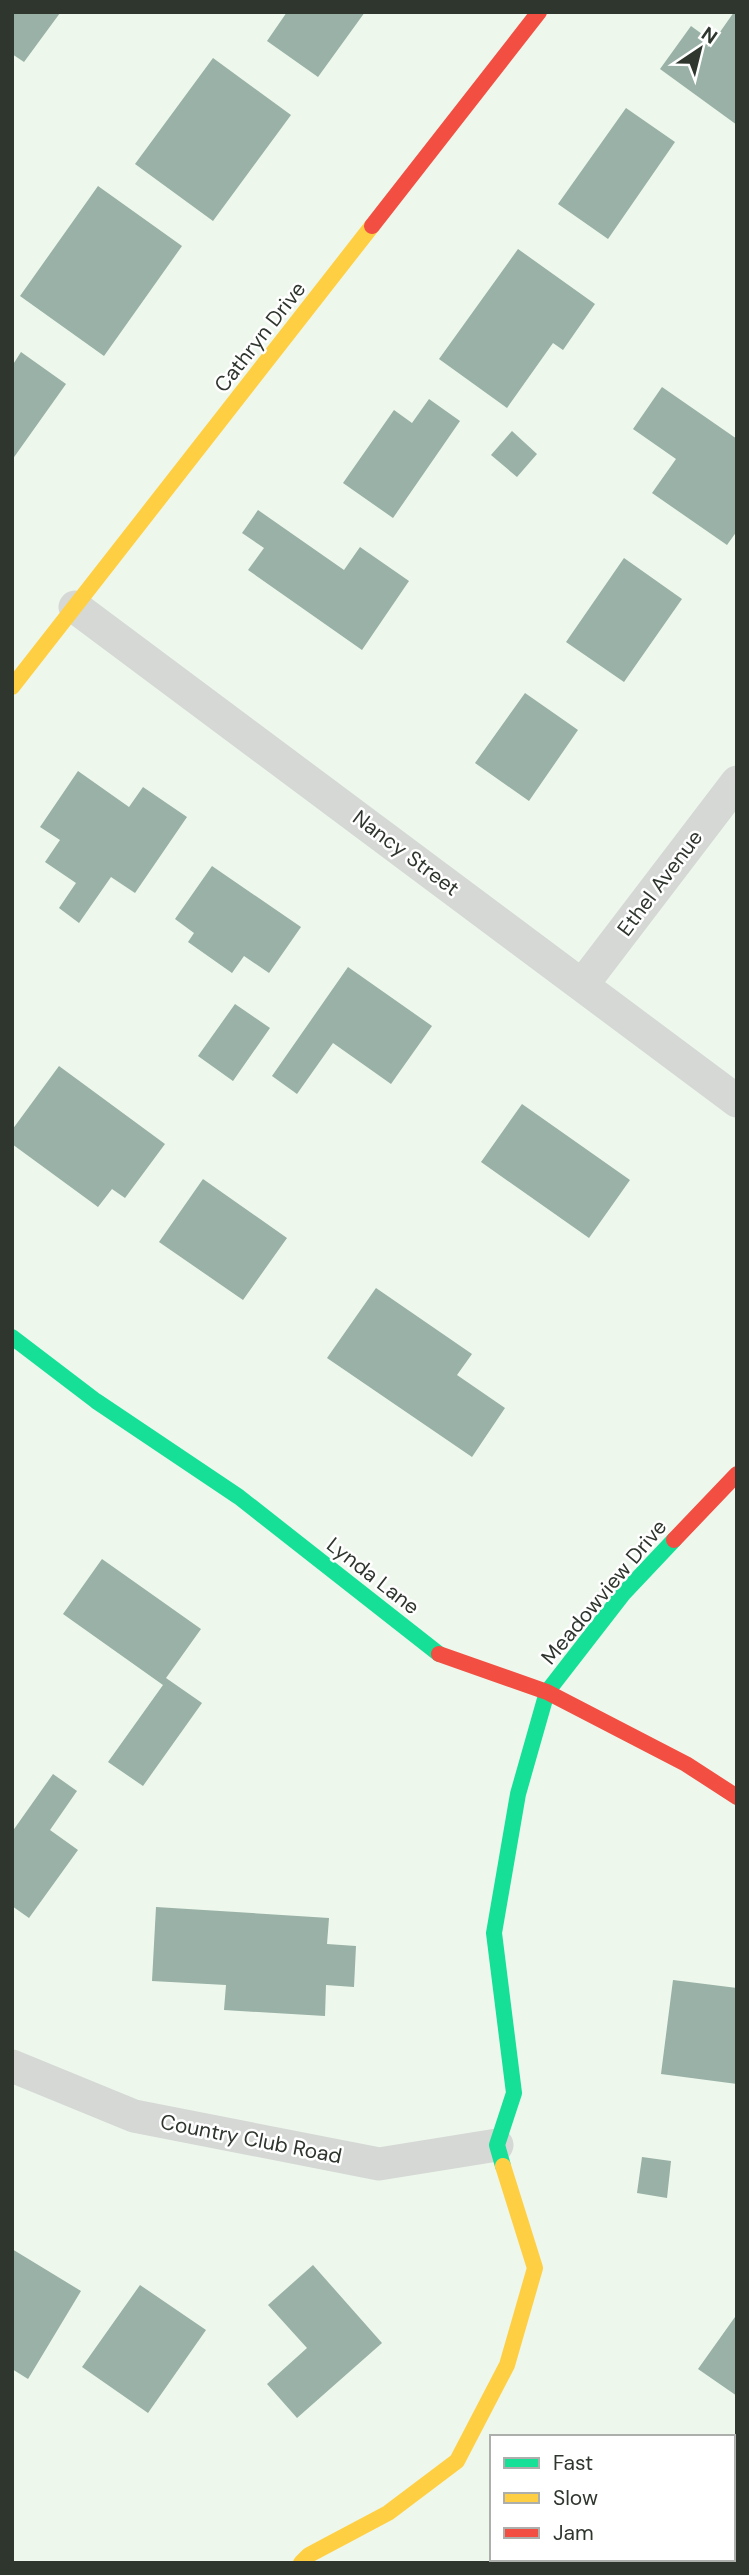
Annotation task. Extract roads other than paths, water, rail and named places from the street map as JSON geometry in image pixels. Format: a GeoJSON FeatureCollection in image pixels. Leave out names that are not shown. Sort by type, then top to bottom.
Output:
{"type":"FeatureCollection","features":[{"type":"Feature","properties":{"kind":"street","name":"Cathryn Drive"},"geometry":{"type":"LineString","coordinates":[[12,687],[539,12]]}},
{"type":"Feature","properties":{"kind":"street","name":"Nancy Street"},"geometry":{"type":"LineString","coordinates":[[75,607],[737,1101]]}},
{"type":"Feature","properties":{"kind":"street","name":"Ethel Avenue"},"geometry":{"type":"LineString","coordinates":[[583,984],[737,782]]}},
{"type":"Feature","properties":{"kind":"street","name":"Lynda Lane"},"geometry":{"type":"LineString","coordinates":[[12,1337],[96,1401],[239,1497],[443,1657],[547,1692],[686,1764],[737,1797]]}},
{"type":"Feature","properties":{"kind":"street","name":"Meadowview Drive"},"geometry":{"type":"LineString","coordinates":[[497,2145],[514,2093],[494,1933],[518,1794],[547,1692],[624,1594],[737,1474]]}},
{"type":"Feature","properties":{"kind":"street","name":"Country Club Road"},"geometry":{"type":"LineString","coordinates":[[12,2066],[134,2116],[379,2164],[497,2145]]}},
{"type":"Feature","properties":{"kind":"street"},"geometry":{"type":"LineString","coordinates":[[301,2563],[309,2555],[388,2513],[457,2461],[507,2365],[535,2269],[497,2145]]}}]}
